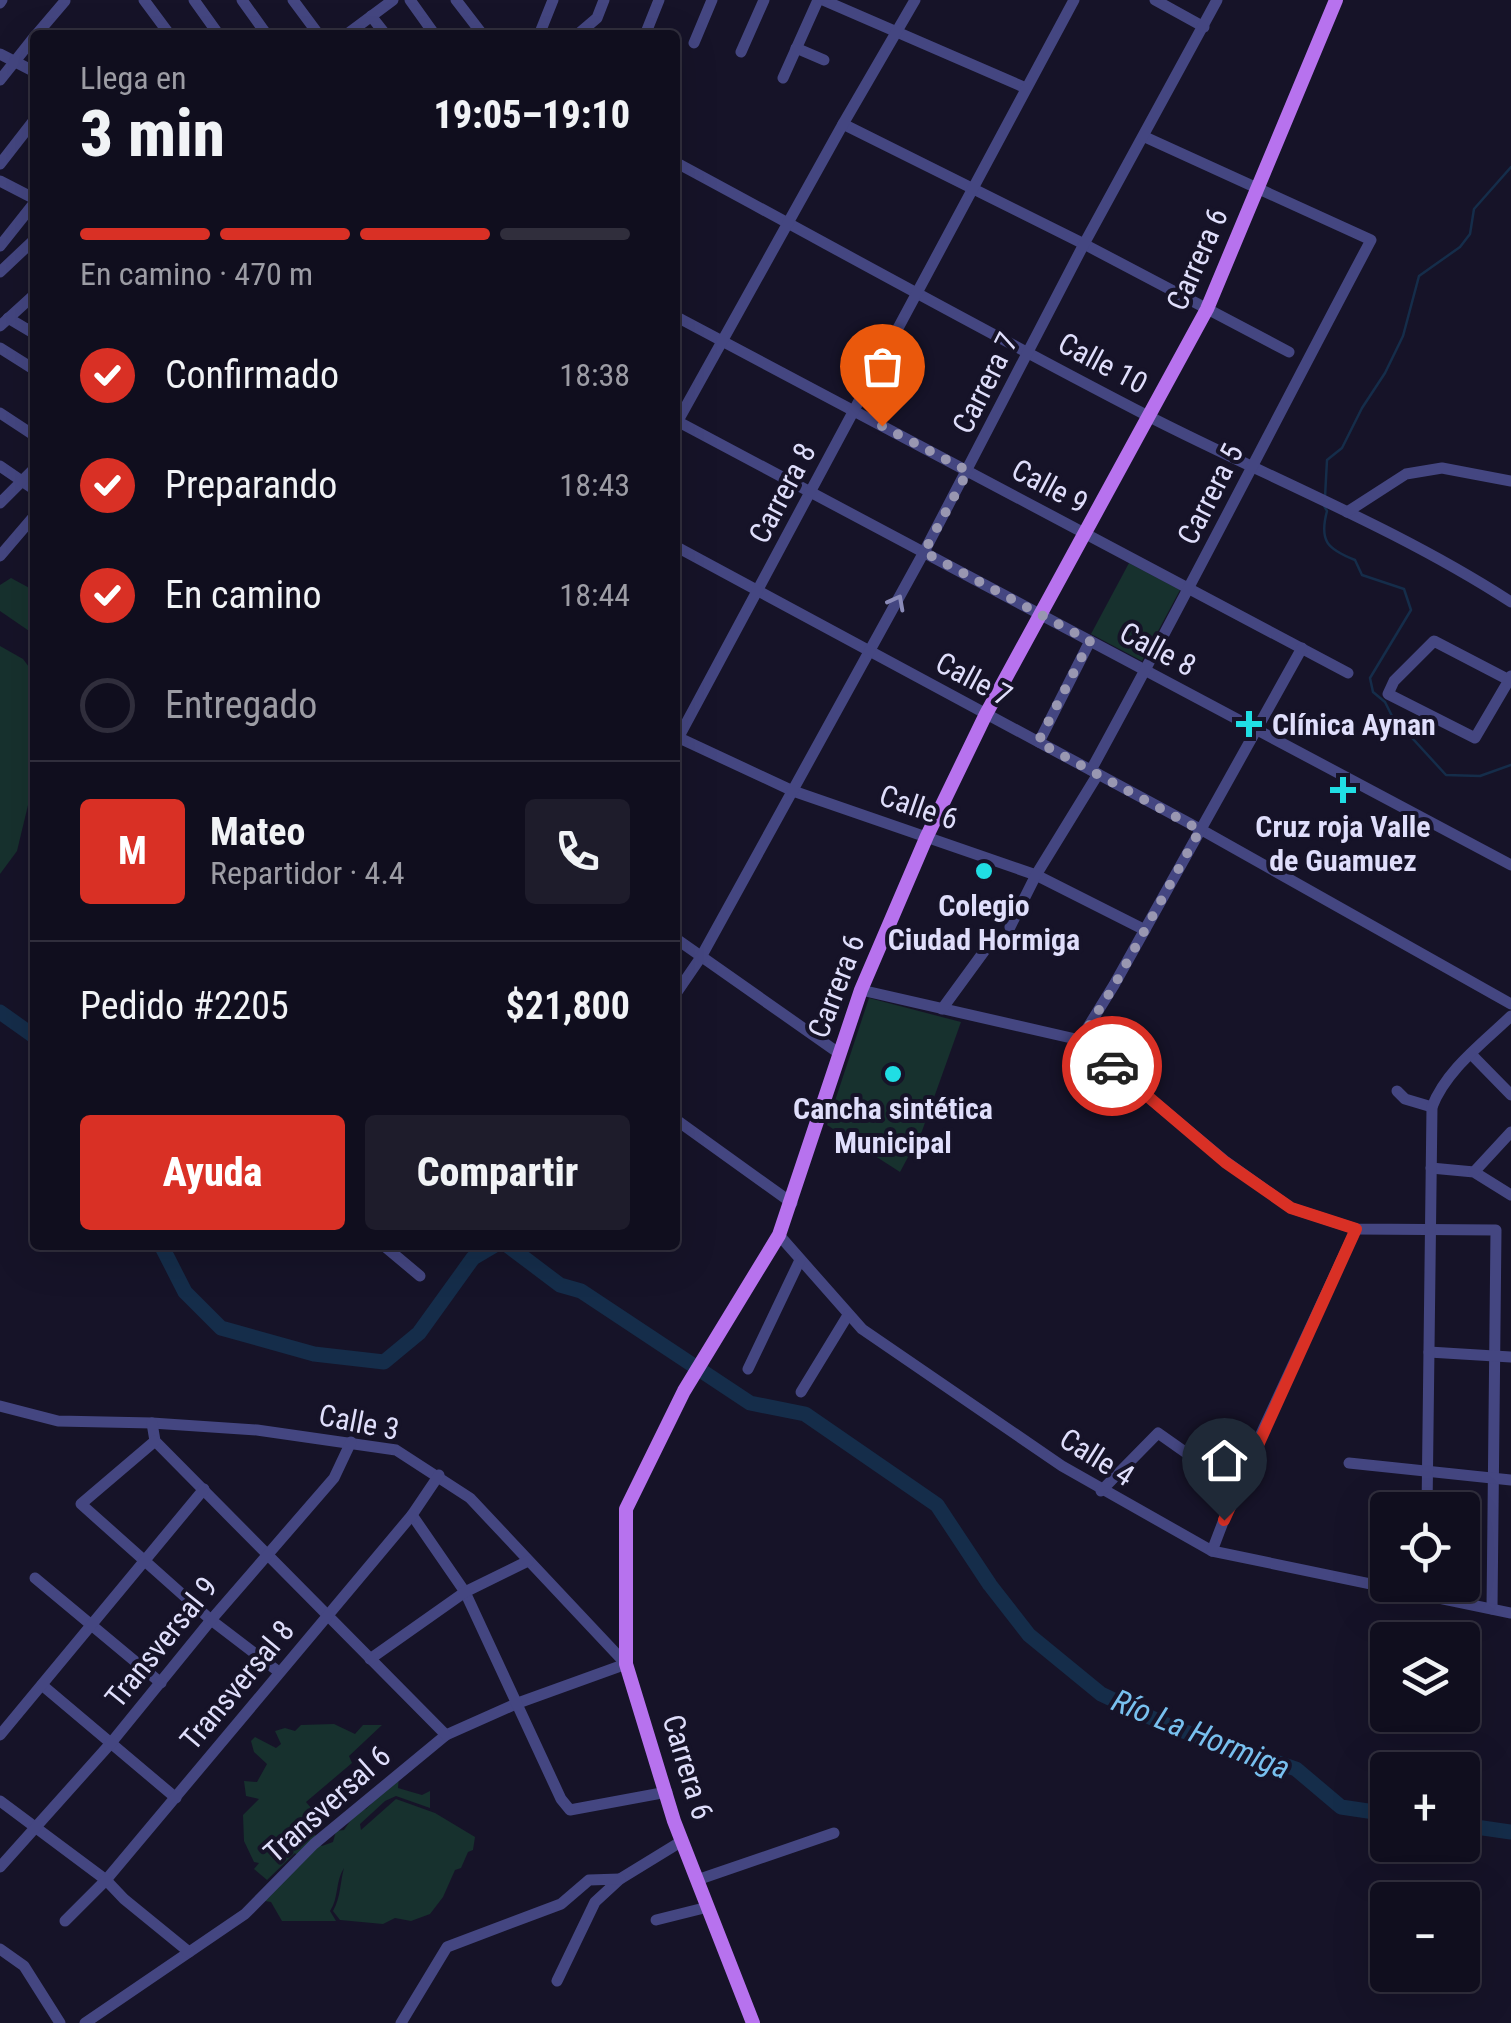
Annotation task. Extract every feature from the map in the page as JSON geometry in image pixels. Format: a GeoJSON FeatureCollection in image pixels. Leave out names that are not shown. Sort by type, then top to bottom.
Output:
{"type":"FeatureCollection","features":[{"type":"Feature","properties":{"kind":"main road","name":"Carrera 6"},"geometry":{"type":"LineString","coordinates":[[753,2023],[682,1841],[626,1664],[626,1510],[684,1391],[779,1235],[861,990],[927,836],[986,714],[1206,309],[1336,0]]}},
{"type":"Feature","properties":{"kind":"street"},"geometry":{"type":"LineString","coordinates":[[144,0],[166,30]]}},
{"type":"Feature","properties":{"kind":"street"},"geometry":{"type":"LineString","coordinates":[[194,0],[215,30]]}},
{"type":"Feature","properties":{"kind":"street"},"geometry":{"type":"LineString","coordinates":[[242,0],[263,30]]}},
{"type":"Feature","properties":{"kind":"street"},"geometry":{"type":"LineString","coordinates":[[294,0],[315,30]]}},
{"type":"Feature","properties":{"kind":"street"},"geometry":{"type":"LineString","coordinates":[[353,30],[393,0]]}},
{"type":"Feature","properties":{"kind":"street"},"geometry":{"type":"LineString","coordinates":[[410,0],[432,30]]}},
{"type":"Feature","properties":{"kind":"street"},"geometry":{"type":"LineString","coordinates":[[456,0],[479,30]]}},
{"type":"Feature","properties":{"kind":"street"},"geometry":{"type":"LineString","coordinates":[[541,30],[553,0]]}},
{"type":"Feature","properties":{"kind":"street"},"geometry":{"type":"LineString","coordinates":[[583,30],[597,18],[604,0]]}},
{"type":"Feature","properties":{"kind":"street"},"geometry":{"type":"LineString","coordinates":[[647,30],[659,0]]}},
{"type":"Feature","properties":{"kind":"street"},"geometry":{"type":"LineString","coordinates":[[694,44],[712,0]]}},
{"type":"Feature","properties":{"kind":"street"},"geometry":{"type":"LineString","coordinates":[[741,52],[764,0]]}},
{"type":"Feature","properties":{"kind":"street"},"geometry":{"type":"LineString","coordinates":[[783,78],[820,0],[1026,88]]}},
{"type":"Feature","properties":{"kind":"street"},"geometry":{"type":"LineString","coordinates":[[680,415],[916,0]]}},
{"type":"Feature","properties":{"kind":"street","name":"Carrera 8"},"geometry":{"type":"LineString","coordinates":[[680,732],[1074,0]]}},
{"type":"Feature","properties":{"kind":"street"},"geometry":{"type":"LineString","coordinates":[[1155,0],[1204,27]]}},
{"type":"Feature","properties":{"kind":"street","name":"Carrera 7"},"geometry":{"type":"LineString","coordinates":[[680,988],[701,957],[870,652],[1217,0]]}},
{"type":"Feature","properties":{"kind":"street"},"geometry":{"type":"LineString","coordinates":[[40,30],[65,1]]}},
{"type":"Feature","properties":{"kind":"street"},"geometry":{"type":"LineString","coordinates":[[371,16],[382,30]]}},
{"type":"Feature","properties":{"kind":"street"},"geometry":{"type":"LineString","coordinates":[[0,80],[30,42]]}},
{"type":"Feature","properties":{"kind":"street"},"geometry":{"type":"LineString","coordinates":[[796,48],[824,60]]}},
{"type":"Feature","properties":{"kind":"street"},"geometry":{"type":"LineString","coordinates":[[0,54],[30,69]]}},
{"type":"Feature","properties":{"kind":"street"},"geometry":{"type":"LineString","coordinates":[[842,124],[1084,244],[1289,352]]}},
{"type":"Feature","properties":{"kind":"street"},"geometry":{"type":"LineString","coordinates":[[0,164],[30,125]]}},
{"type":"Feature","properties":{"kind":"street"},"geometry":{"type":"LineString","coordinates":[[1145,137],[1258,188]]}},
{"type":"Feature","properties":{"kind":"street","name":"Calle 10"},"geometry":{"type":"LineString","coordinates":[[680,165],[1148,416],[1319,497],[1470,576],[1511,602]]}},
{"type":"Feature","properties":{"kind":"street"},"geometry":{"type":"LineString","coordinates":[[0,180],[30,197]]}},
{"type":"Feature","properties":{"kind":"street","name":"Carrera 5"},"geometry":{"type":"LineString","coordinates":[[1010,926],[1371,240],[1258,188]]}},
{"type":"Feature","properties":{"kind":"street"},"geometry":{"type":"LineString","coordinates":[[0,246],[30,207]]}},
{"type":"Feature","properties":{"kind":"street"},"geometry":{"type":"LineString","coordinates":[[0,272],[30,244]]}},
{"type":"Feature","properties":{"kind":"street"},"geometry":{"type":"LineString","coordinates":[[30,299],[4,322],[30,332]]}},
{"type":"Feature","properties":{"kind":"street","name":"Calle 9"},"geometry":{"type":"LineString","coordinates":[[680,319],[1348,673]]}},
{"type":"Feature","properties":{"kind":"street"},"geometry":{"type":"LineString","coordinates":[[0,348],[30,367]]}},
{"type":"Feature","properties":{"kind":"street"},"geometry":{"type":"LineString","coordinates":[[0,413],[30,433]]}},
{"type":"Feature","properties":{"kind":"street","name":"Calle 8"},"geometry":{"type":"LineString","coordinates":[[680,424],[1511,865]]}},
{"type":"Feature","properties":{"kind":"street"},"geometry":{"type":"LineString","coordinates":[[0,466],[30,487]]}},
{"type":"Feature","properties":{"kind":"street"},"geometry":{"type":"LineString","coordinates":[[1347,512],[1406,474],[1442,468],[1511,481]]}},
{"type":"Feature","properties":{"kind":"street"},"geometry":{"type":"LineString","coordinates":[[0,503],[30,473]]}},
{"type":"Feature","properties":{"kind":"street"},"geometry":{"type":"LineString","coordinates":[[0,556],[30,521]]}},
{"type":"Feature","properties":{"kind":"street","name":"Calle 7"},"geometry":{"type":"LineString","coordinates":[[680,549],[1200,830],[1511,1004]]}},
{"type":"Feature","properties":{"kind":"street"},"geometry":{"type":"LineString","coordinates":[[1038,742],[1090,641]]}},
{"type":"Feature","properties":{"kind":"street"},"geometry":{"type":"LineString","coordinates":[[1434,641],[1510,679],[1475,738],[1388,694],[1394,680],[1434,641]]}},
{"type":"Feature","properties":{"kind":"street"},"geometry":{"type":"LineString","coordinates":[[1080,1040],[1146,930],[1302,648]]}},
{"type":"Feature","properties":{"kind":"street","name":"Calle 6"},"geometry":{"type":"LineString","coordinates":[[680,741],[793,791],[1036,875],[1146,930]]}},
{"type":"Feature","properties":{"kind":"street"},"geometry":{"type":"LineString","coordinates":[[680,942],[840,1054]]}},
{"type":"Feature","properties":{"kind":"street"},"geometry":{"type":"LineString","coordinates":[[942,1009],[988,946]]}},
{"type":"Feature","properties":{"kind":"street"},"geometry":{"type":"LineString","coordinates":[[861,990],[1080,1040],[1225,1162],[1291,1208],[1356,1229],[1496,1230],[1492,1609]]}},
{"type":"Feature","properties":{"kind":"street"},"geometry":{"type":"LineString","coordinates":[[1427,1492],[1432,1107],[1438,1090],[1511,1016]]}},
{"type":"Feature","properties":{"kind":"street"},"geometry":{"type":"LineString","coordinates":[[1471,1054],[1511,1095]]}},
{"type":"Feature","properties":{"kind":"street"},"geometry":{"type":"LineString","coordinates":[[1397,1091],[1405,1100],[1432,1107]]}},
{"type":"Feature","properties":{"kind":"street"},"geometry":{"type":"LineString","coordinates":[[680,1123],[792,1204]]}},
{"type":"Feature","properties":{"kind":"street"},"geometry":{"type":"LineString","coordinates":[[1474,1172],[1511,1132]]}},
{"type":"Feature","properties":{"kind":"street"},"geometry":{"type":"LineString","coordinates":[[1431,1168],[1474,1172],[1511,1195]]}},
{"type":"Feature","properties":{"kind":"street"},"geometry":{"type":"LineString","coordinates":[[1212,1551],[1236,1488],[1356,1229]]}},
{"type":"Feature","properties":{"kind":"street","name":"Calle 4"},"geometry":{"type":"LineString","coordinates":[[779,1235],[848,1315],[878,1340],[1101,1491],[1212,1551],[1370,1580]]}},
{"type":"Feature","properties":{"kind":"street"},"geometry":{"type":"LineString","coordinates":[[389,1250],[420,1276]]}},
{"type":"Feature","properties":{"kind":"street"},"geometry":{"type":"LineString","coordinates":[[748,1369],[800,1260]]}},
{"type":"Feature","properties":{"kind":"street"},"geometry":{"type":"LineString","coordinates":[[801,1392],[848,1315]]}},
{"type":"Feature","properties":{"kind":"street"},"geometry":{"type":"LineString","coordinates":[[1429,1352],[1511,1358]]}},
{"type":"Feature","properties":{"kind":"street","name":"Calle 3"},"geometry":{"type":"LineString","coordinates":[[0,1406],[58,1421],[152,1422],[257,1430],[396,1450],[470,1498],[626,1664]]}},
{"type":"Feature","properties":{"kind":"street"},"geometry":{"type":"LineString","coordinates":[[152,1422],[155,1441],[446,1735]]}},
{"type":"Feature","properties":{"kind":"street"},"geometry":{"type":"LineString","coordinates":[[1101,1491],[1158,1433],[1236,1488]]}},
{"type":"Feature","properties":{"kind":"street"},"geometry":{"type":"LineString","coordinates":[[155,1441],[81,1504],[211,1620],[279,1672]]}},
{"type":"Feature","properties":{"kind":"street","name":"Transversal 9"},"geometry":{"type":"LineString","coordinates":[[0,1867],[111,1743],[334,1478],[351,1442]]}},
{"type":"Feature","properties":{"kind":"street"},"geometry":{"type":"LineString","coordinates":[[1350,1462],[1511,1480]]}},
{"type":"Feature","properties":{"kind":"street","name":"Transversal 8"},"geometry":{"type":"LineString","coordinates":[[65,1921],[176,1798],[412,1515],[439,1476]]}},
{"type":"Feature","properties":{"kind":"street"},"geometry":{"type":"LineString","coordinates":[[0,1736],[204,1489]]}},
{"type":"Feature","properties":{"kind":"street"},"geometry":{"type":"LineString","coordinates":[[412,1515],[465,1592],[561,1799],[570,1810],[667,1792]]}},
{"type":"Feature","properties":{"kind":"street"},"geometry":{"type":"LineString","coordinates":[[370,1658],[465,1592],[528,1561]]}},
{"type":"Feature","properties":{"kind":"street"},"geometry":{"type":"LineString","coordinates":[[35,1578],[161,1683]]}},
{"type":"Feature","properties":{"kind":"street","name":"Calle 4"},"geometry":{"type":"LineString","coordinates":[[1468,1602],[1511,1612]]}},
{"type":"Feature","properties":{"kind":"street","name":"Transversal 6"},"geometry":{"type":"LineString","coordinates":[[85,2023],[246,1914],[314,1844],[446,1735],[518,1703],[626,1664]]}},
{"type":"Feature","properties":{"kind":"street"},"geometry":{"type":"LineString","coordinates":[[42,1685],[176,1798]]}},
{"type":"Feature","properties":{"kind":"street"},"geometry":{"type":"LineString","coordinates":[[0,1800],[106,1880],[188,1952]]}},
{"type":"Feature","properties":{"kind":"street"},"geometry":{"type":"LineString","coordinates":[[697,1880],[834,1833]]}},
{"type":"Feature","properties":{"kind":"street"},"geometry":{"type":"LineString","coordinates":[[557,1981],[595,1902],[620,1880],[682,1841]]}},
{"type":"Feature","properties":{"kind":"street"},"geometry":{"type":"LineString","coordinates":[[402,2023],[446,1947],[561,1904],[589,1880],[620,1880]]}},
{"type":"Feature","properties":{"kind":"street"},"geometry":{"type":"LineString","coordinates":[[656,1920],[708,1907]]}},
{"type":"Feature","properties":{"kind":"street"},"geometry":{"type":"LineString","coordinates":[[0,1949],[24,1966],[60,2023]]}},
{"type":"Feature","properties":{"kind":"green space"},"geometry":{"type":"Polygon","coordinates":[[[1129,563],[1180,590],[1142,661],[1091,634],[1129,563]]]}},
{"type":"Feature","properties":{"kind":"green space"},"geometry":{"type":"Polygon","coordinates":[[[11,578],[30,588],[30,632],[0,611],[0,585],[11,578]]]}},
{"type":"Feature","properties":{"kind":"green space"},"geometry":{"type":"Polygon","coordinates":[[[0,646],[23,659],[30,668],[30,797],[17,851],[0,874],[0,646]]]}},
{"type":"Feature","properties":{"kind":"green space","name":"Cancha sintética Municipal"},"geometry":{"type":"Polygon","coordinates":[[[869,998],[961,1022],[922,1131],[900,1172],[827,1125],[869,998]]]}},
{"type":"Feature","properties":{"kind":"green space"},"geometry":{"type":"Polygon","coordinates":[[[334,1724],[355,1734],[363,1725],[382,1725],[349,1756],[352,1763],[306,1802],[312,1809],[303,1814],[301,1825],[319,1838],[298,1857],[295,1853],[267,1880],[254,1869],[259,1863],[254,1862],[244,1841],[243,1815],[259,1799],[246,1796],[244,1781],[257,1782],[267,1764],[254,1752],[251,1741],[255,1737],[276,1748],[281,1744],[275,1731],[334,1724]]]}},
{"type":"Feature","properties":{"kind":"green space"},"geometry":{"type":"Polygon","coordinates":[[[399,1776],[398,1788],[422,1795],[430,1791],[430,1808],[396,1796],[360,1824],[361,1830],[396,1799],[435,1813],[475,1837],[473,1850],[468,1852],[461,1868],[455,1870],[430,1914],[411,1921],[395,1918],[383,1924],[340,1920],[333,1911],[344,1868],[330,1911],[336,1921],[282,1921],[271,1902],[265,1901],[319,1844],[333,1842],[336,1831],[344,1830],[357,1811],[366,1809],[399,1776]]]}},
{"type":"Feature","properties":{"kind":"waterway"},"geometry":{"type":"LineString","coordinates":[[1325,497],[1327,460],[1342,448],[1385,373],[1403,336],[1419,276],[1460,247],[1470,234],[1474,209],[1511,167]]}},
{"type":"Feature","properties":{"kind":"waterway"},"geometry":{"type":"LineString","coordinates":[[1323,504],[1327,511],[1325,537],[1332,548],[1355,560],[1362,575],[1404,589],[1411,610],[1370,678],[1373,692],[1446,775],[1480,776],[1511,765]]}},
{"type":"Feature","properties":{"kind":"waterway","name":"Río La Hormiga"},"geometry":{"type":"LineString","coordinates":[[0,1012],[30,1033]]}},
{"type":"Feature","properties":{"kind":"waterway","name":"Río La Hormiga"},"geometry":{"type":"LineString","coordinates":[[164,1250],[185,1292],[221,1328],[314,1354],[384,1362],[419,1333],[473,1258],[487,1250]]}},
{"type":"Feature","properties":{"kind":"waterway","name":"Río La Hormiga"},"geometry":{"type":"LineString","coordinates":[[514,1250],[560,1285],[581,1291],[750,1403],[805,1414],[937,1505],[1029,1635],[1101,1694],[1171,1727],[1296,1769],[1341,1807],[1370,1811]]}},
{"type":"Feature","properties":{"kind":"waterway","name":"Río La Hormiga"},"geometry":{"type":"LineString","coordinates":[[1480,1828],[1511,1832]]}},
{"type":"Feature","properties":{"kind":"way so far"},"geometry":{"type":"LineString","coordinates":[[882,426],[968,471],[924,552],[1090,641],[1038,742],[1200,830],[1080,1040],[1112,1066]]}},
{"type":"Feature","properties":{"kind":"place","name":"Clínica Aynan"},"geometry":{"type":"Point","coordinates":[1249,724]}},
{"type":"Feature","properties":{"kind":"place","name":"Cruz roja Valle de Guamuez"},"geometry":{"type":"Point","coordinates":[1343,790]}},
{"type":"Feature","properties":{"kind":"place","name":"Colegio Ciudad Hormiga"},"geometry":{"type":"Point","coordinates":[984,871]}},
{"type":"Feature","properties":{"kind":"place","name":"Cancha sintética Municipal"},"geometry":{"type":"Point","coordinates":[893,1074]}},
{"type":"Feature","properties":{"kind":"route"},"geometry":{"type":"LineString","coordinates":[[1112,1066],[1225,1162],[1291,1208],[1356,1229],[1224,1520]]}}]}
